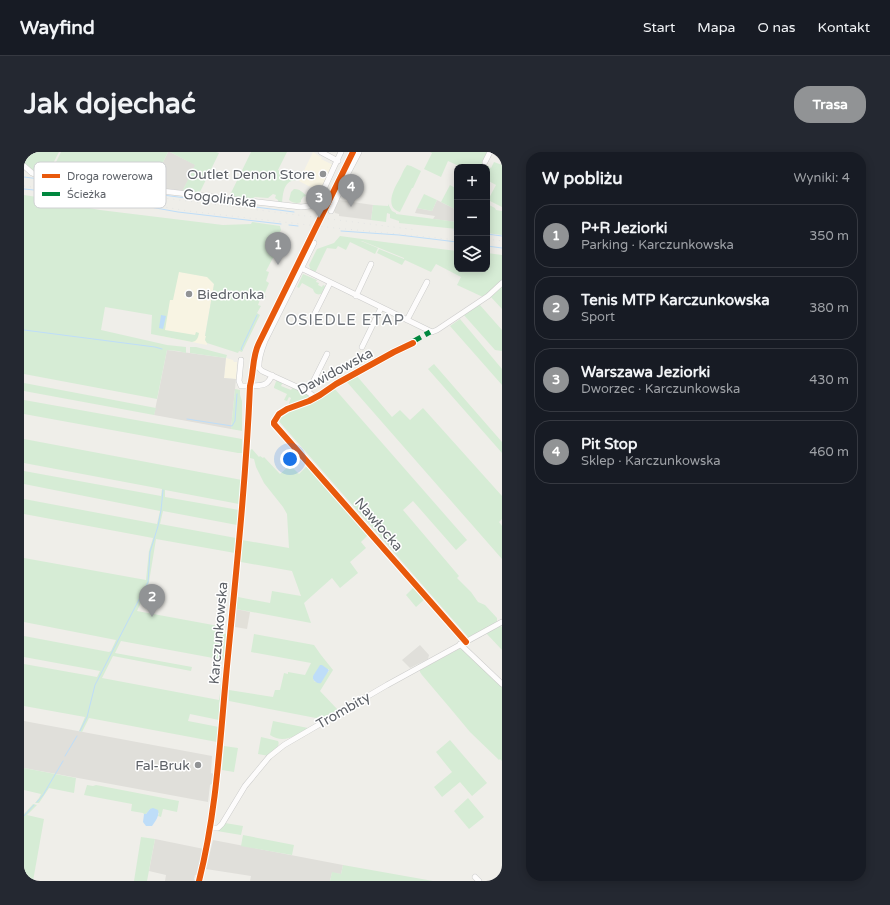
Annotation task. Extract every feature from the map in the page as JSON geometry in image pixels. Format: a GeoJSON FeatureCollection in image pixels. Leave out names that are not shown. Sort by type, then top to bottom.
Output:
{"type":"FeatureCollection","features":[{"type":"Feature","properties":{"kind":"street"},"geometry":{"type":"LineString","coordinates":[[321,152],[338,161],[342,152]]}},
{"type":"Feature","properties":{"kind":"street","name":"Karczunkowska"},"geometry":{"type":"LineString","coordinates":[[199,881],[210,828],[219,764],[246,464],[250,386],[254,358],[257,346],[350,152]]}},
{"type":"Feature","properties":{"kind":"street","name":"Karczunkowska"},"geometry":{"type":"LineString","coordinates":[[322,212],[353,152]]}},
{"type":"Feature","properties":{"kind":"street"},"geometry":{"type":"LineString","coordinates":[[331,211],[359,152]]}},
{"type":"Feature","properties":{"kind":"street"},"geometry":{"type":"LineString","coordinates":[[484,162],[490,152]]}},
{"type":"Feature","properties":{"kind":"street","name":"Gogolińska"},"geometry":{"type":"LineString","coordinates":[[166,192],[307,207],[315,203],[338,161]]}},
{"type":"Feature","properties":{"kind":"street","name":"Gogolińska"},"geometry":{"type":"LineString","coordinates":[[24,166],[34,174]]}},
{"type":"Feature","properties":{"kind":"street"},"geometry":{"type":"LineString","coordinates":[[314,243],[261,351],[259,362],[259,368],[262,371],[308,392],[314,398]]}},
{"type":"Feature","properties":{"kind":"street"},"geometry":{"type":"LineString","coordinates":[[356,296],[371,264]]}},
{"type":"Feature","properties":{"kind":"street"},"geometry":{"type":"LineString","coordinates":[[301,268],[432,332],[488,296],[502,284]]}},
{"type":"Feature","properties":{"kind":"street"},"geometry":{"type":"LineString","coordinates":[[408,320],[427,282]]}},
{"type":"Feature","properties":{"kind":"street"},"geometry":{"type":"LineString","coordinates":[[311,322],[330,283]]}},
{"type":"Feature","properties":{"kind":"street"},"geometry":{"type":"LineString","coordinates":[[362,347],[381,308]]}},
{"type":"Feature","properties":{"kind":"street","name":"Dawidowska"},"geometry":{"type":"LineString","coordinates":[[274,424],[275,420],[287,409],[323,394],[336,384],[394,352],[413,344]]}},
{"type":"Feature","properties":{"kind":"street"},"geometry":{"type":"LineString","coordinates":[[308,392],[327,354]]}},
{"type":"Feature","properties":{"kind":"street"},"geometry":{"type":"LineString","coordinates":[[242,360],[239,381],[241,386],[264,385],[270,380],[272,375]]}},
{"type":"Feature","properties":{"kind":"street","name":"Nawłocka"},"geometry":{"type":"LineString","coordinates":[[274,424],[466,642]]}},
{"type":"Feature","properties":{"kind":"street","name":"Trombity"},"geometry":{"type":"LineString","coordinates":[[210,828],[218,828],[222,824],[245,786],[268,757],[284,745],[460,644],[502,622]]}},
{"type":"Feature","properties":{"kind":"street"},"geometry":{"type":"LineString","coordinates":[[460,644],[502,684]]}},
{"type":"Feature","properties":{"kind":"shaded area"},"geometry":{"type":"Polygon","coordinates":[[[168,152],[170,152],[196,165],[182,192],[172,189],[166,190],[166,162],[163,162],[168,152]]]}},
{"type":"Feature","properties":{"kind":"shaded area"},"geometry":{"type":"Polygon","coordinates":[[[313,152],[322,158],[321,159],[333,165],[320,192],[299,181],[313,152]]]}},
{"type":"Feature","properties":{"kind":"shaded area"},"geometry":{"type":"Polygon","coordinates":[[[339,200],[373,205],[371,220],[339,216],[339,214],[335,213],[334,211],[339,200]]]}},
{"type":"Feature","properties":{"kind":"shaded area"},"geometry":{"type":"Polygon","coordinates":[[[437,200],[454,208],[454,222],[433,219],[435,216],[415,213],[417,208],[432,211],[437,200]]]}},
{"type":"Feature","properties":{"kind":"shaded area"},"geometry":{"type":"Polygon","coordinates":[[[175,271],[208,277],[214,284],[205,335],[207,345],[161,336],[175,271]]]}},
{"type":"Feature","properties":{"kind":"shaded area"},"geometry":{"type":"Polygon","coordinates":[[[167,350],[226,358],[224,378],[236,379],[231,429],[154,415],[167,350]]]}},
{"type":"Feature","properties":{"kind":"shaded area"},"geometry":{"type":"Polygon","coordinates":[[[226,358],[237,362],[236,379],[224,378],[226,358]]]}},
{"type":"Feature","properties":{"kind":"shaded area"},"geometry":{"type":"Polygon","coordinates":[[[236,609],[250,612],[247,629],[235,627],[236,609]]]}},
{"type":"Feature","properties":{"kind":"shaded area"},"geometry":{"type":"Polygon","coordinates":[[[420,645],[429,655],[428,659],[410,668],[402,660],[420,645]]]}},
{"type":"Feature","properties":{"kind":"shaded area","name":"Fal-Bruk"},"geometry":{"type":"Polygon","coordinates":[[[24,721],[212,756],[211,773],[214,774],[213,783],[210,785],[208,802],[24,768],[24,721]]]}},
{"type":"Feature","properties":{"kind":"shaded area"},"geometry":{"type":"Polygon","coordinates":[[[155,839],[204,849],[197,875],[195,875],[195,881],[165,881],[166,875],[149,871],[155,839]]]}},
{"type":"Feature","properties":{"kind":"shaded area"},"geometry":{"type":"Polygon","coordinates":[[[213,840],[343,865],[341,874],[332,873],[330,881],[250,881],[251,876],[206,869],[213,840]]]}},
{"type":"Feature","properties":{"kind":"green space"},"geometry":{"type":"Polygon","coordinates":[[[24,152],[59,152],[54,162],[34,162],[34,172],[24,163],[24,152]]]}},
{"type":"Feature","properties":{"kind":"green space"},"geometry":{"type":"Polygon","coordinates":[[[61,152],[168,152],[163,162],[56,162],[61,152]]]}},
{"type":"Feature","properties":{"kind":"green space"},"geometry":{"type":"Polygon","coordinates":[[[170,152],[219,153],[199,194],[182,192],[195,165],[170,152]]]}},
{"type":"Feature","properties":{"kind":"green space"},"geometry":{"type":"Polygon","coordinates":[[[251,152],[287,152],[278,170],[297,180],[287,184],[284,191],[282,204],[278,203],[278,200],[275,198],[276,195],[273,194],[268,198],[255,197],[252,200],[229,197],[251,152]]]}},
{"type":"Feature","properties":{"kind":"green space"},"geometry":{"type":"Polygon","coordinates":[[[430,152],[488,152],[482,164],[454,164],[448,161],[441,177],[424,169],[432,153],[430,152]]]}},
{"type":"Feature","properties":{"kind":"green space"},"geometry":{"type":"Polygon","coordinates":[[[494,162],[502,165],[502,207],[490,201],[490,196],[496,185],[490,182],[490,167],[494,162]]]}},
{"type":"Feature","properties":{"kind":"green space"},"geometry":{"type":"Polygon","coordinates":[[[407,165],[421,171],[400,212],[395,210],[391,202],[395,188],[407,165]]]}},
{"type":"Feature","properties":{"kind":"green space"},"geometry":{"type":"Polygon","coordinates":[[[450,185],[454,187],[454,208],[441,202],[450,185]]]}},
{"type":"Feature","properties":{"kind":"green space"},"geometry":{"type":"Polygon","coordinates":[[[294,189],[299,190],[306,195],[300,203],[289,200],[291,192],[294,189]]]}},
{"type":"Feature","properties":{"kind":"green space"},"geometry":{"type":"Polygon","coordinates":[[[424,194],[437,200],[432,211],[417,208],[424,194]]]}},
{"type":"Feature","properties":{"kind":"green space"},"geometry":{"type":"Polygon","coordinates":[[[24,195],[34,197],[34,208],[89,208],[223,225],[251,224],[252,222],[280,226],[281,230],[270,251],[275,254],[266,271],[269,272],[266,281],[269,283],[264,295],[266,296],[265,298],[261,297],[258,305],[261,306],[257,313],[260,315],[242,352],[239,351],[238,353],[207,343],[205,336],[214,284],[207,277],[179,272],[173,300],[170,300],[165,330],[195,335],[196,332],[199,333],[198,338],[195,341],[192,342],[151,334],[152,315],[105,307],[101,330],[167,345],[186,347],[186,353],[167,350],[157,399],[24,374],[24,195]]]}},
{"type":"Feature","properties":{"kind":"green space"},"geometry":{"type":"Polygon","coordinates":[[[388,204],[392,211],[396,214],[454,222],[454,229],[399,223],[399,221],[390,218],[390,214],[387,213],[386,222],[371,220],[373,205],[388,206],[388,204]]]}},
{"type":"Feature","properties":{"kind":"green space"},"geometry":{"type":"Polygon","coordinates":[[[490,206],[496,210],[502,211],[502,235],[490,233],[490,206]]]}},
{"type":"Feature","properties":{"kind":"green space"},"geometry":{"type":"Polygon","coordinates":[[[340,236],[454,251],[454,272],[490,272],[490,253],[502,255],[502,281],[483,297],[457,285],[461,277],[436,264],[431,272],[405,260],[402,265],[377,253],[379,249],[404,258],[362,241],[378,248],[375,254],[350,242],[346,250],[338,246],[336,249],[327,248],[315,273],[311,271],[309,265],[317,249],[334,243],[340,236]]]}},
{"type":"Feature","properties":{"kind":"green space"},"geometry":{"type":"Polygon","coordinates":[[[303,274],[317,280],[316,282],[319,283],[318,285],[322,287],[323,285],[325,286],[323,293],[316,294],[313,289],[302,283],[299,288],[297,287],[303,274]]]}},
{"type":"Feature","properties":{"kind":"green space"},"geometry":{"type":"Polygon","coordinates":[[[502,286],[502,309],[490,296],[502,286]]]}},
{"type":"Feature","properties":{"kind":"green space"},"geometry":{"type":"Polygon","coordinates":[[[479,304],[502,330],[502,351],[495,350],[463,314],[479,304]]]}},
{"type":"Feature","properties":{"kind":"green space"},"geometry":{"type":"Polygon","coordinates":[[[460,319],[502,369],[502,385],[450,326],[460,319]]]}},
{"type":"Feature","properties":{"kind":"green space"},"geometry":{"type":"Polygon","coordinates":[[[190,347],[196,347],[227,355],[226,358],[190,353],[190,347]]]}},
{"type":"Feature","properties":{"kind":"green space"},"geometry":{"type":"Polygon","coordinates":[[[434,364],[502,442],[502,453],[428,369],[434,364]]]}},
{"type":"Feature","properties":{"kind":"green space"},"geometry":{"type":"Polygon","coordinates":[[[356,375],[392,417],[400,410],[410,420],[423,408],[502,496],[502,519],[499,522],[502,526],[502,559],[346,381],[356,375]]]}},
{"type":"Feature","properties":{"kind":"green space"},"geometry":{"type":"Polygon","coordinates":[[[277,379],[283,382],[281,386],[291,390],[293,387],[308,394],[309,397],[290,406],[289,403],[291,398],[289,397],[287,401],[284,400],[287,394],[274,388],[277,379]]]}},
{"type":"Feature","properties":{"kind":"green space"},"geometry":{"type":"Polygon","coordinates":[[[24,383],[156,408],[154,415],[24,391],[24,383]]]}},
{"type":"Feature","properties":{"kind":"green space"},"geometry":{"type":"Polygon","coordinates":[[[334,388],[467,540],[456,550],[413,501],[403,510],[459,576],[457,578],[471,592],[478,602],[485,605],[497,618],[496,623],[469,638],[277,419],[285,412],[334,388]]]}},
{"type":"Feature","properties":{"kind":"green space"},"geometry":{"type":"Polygon","coordinates":[[[235,389],[240,390],[242,401],[242,431],[231,429],[235,389]]]}},
{"type":"Feature","properties":{"kind":"green space"},"geometry":{"type":"Polygon","coordinates":[[[24,400],[242,439],[242,453],[24,414],[24,400]]]}},
{"type":"Feature","properties":{"kind":"green space"},"geometry":{"type":"Polygon","coordinates":[[[24,439],[242,480],[239,504],[165,490],[165,497],[239,510],[237,525],[163,511],[160,524],[236,538],[235,553],[156,539],[149,582],[137,611],[224,627],[223,633],[227,634],[224,660],[121,641],[115,653],[192,667],[191,671],[113,656],[102,678],[219,700],[223,680],[219,704],[219,720],[190,714],[188,721],[219,727],[217,742],[89,718],[82,732],[79,731],[85,717],[24,706],[24,664],[97,677],[100,671],[24,657],[24,636],[109,652],[111,651],[116,640],[24,622],[24,558],[146,580],[149,551],[153,538],[24,514],[24,499],[157,524],[160,511],[24,484],[24,471],[161,496],[162,489],[24,463],[24,439]]]}},
{"type":"Feature","properties":{"kind":"green space"},"geometry":{"type":"Polygon","coordinates":[[[252,449],[259,457],[264,457],[280,474],[290,465],[299,474],[308,465],[369,534],[361,542],[366,548],[350,562],[358,573],[340,588],[332,578],[304,603],[311,623],[236,609],[238,597],[270,603],[272,591],[301,596],[292,571],[241,562],[242,540],[289,548],[287,514],[264,483],[256,467],[254,459],[250,458],[250,450],[252,449]]]}},
{"type":"Feature","properties":{"kind":"green space"},"geometry":{"type":"Polygon","coordinates":[[[415,586],[426,598],[416,607],[406,595],[415,586]]]}},
{"type":"Feature","properties":{"kind":"green space"},"geometry":{"type":"Polygon","coordinates":[[[499,625],[501,627],[502,626],[502,650],[486,633],[499,625]]]}},
{"type":"Feature","properties":{"kind":"green space"},"geometry":{"type":"Polygon","coordinates":[[[254,634],[314,645],[333,670],[320,691],[338,710],[321,719],[229,701],[229,690],[273,697],[275,690],[280,690],[284,673],[288,674],[288,672],[305,675],[311,663],[251,652],[254,634]],[[329,669],[313,676],[313,679],[315,682],[329,671],[329,669]]]}},
{"type":"Feature","properties":{"kind":"green space"},"geometry":{"type":"Polygon","coordinates":[[[459,649],[464,650],[502,686],[502,761],[500,759],[499,760],[470,732],[420,672],[420,670],[459,649]]]}},
{"type":"Feature","properties":{"kind":"green space"},"geometry":{"type":"Polygon","coordinates":[[[273,721],[308,728],[290,738],[275,738],[270,735],[273,721]]]}},
{"type":"Feature","properties":{"kind":"green space"},"geometry":{"type":"Polygon","coordinates":[[[261,737],[278,741],[279,743],[278,747],[269,756],[258,754],[261,737]]]}},
{"type":"Feature","properties":{"kind":"green space"},"geometry":{"type":"Polygon","coordinates":[[[450,740],[487,783],[472,796],[460,782],[442,797],[434,787],[452,772],[436,752],[450,740]]]}},
{"type":"Feature","properties":{"kind":"green space"},"geometry":{"type":"Polygon","coordinates":[[[224,746],[238,748],[234,772],[222,770],[224,746]]]}},
{"type":"Feature","properties":{"kind":"green space"},"geometry":{"type":"Polygon","coordinates":[[[24,768],[76,778],[74,793],[49,788],[39,803],[35,803],[41,794],[24,790],[24,768]]]}},
{"type":"Feature","properties":{"kind":"green space"},"geometry":{"type":"Polygon","coordinates":[[[87,785],[96,785],[179,801],[177,812],[163,809],[161,817],[158,816],[159,813],[150,809],[146,814],[131,811],[132,804],[84,795],[87,785]]]}},
{"type":"Feature","properties":{"kind":"green space"},"geometry":{"type":"Polygon","coordinates":[[[468,798],[484,817],[469,829],[454,811],[468,798]]]}},
{"type":"Feature","properties":{"kind":"green space"},"geometry":{"type":"Polygon","coordinates":[[[33,804],[37,805],[27,815],[44,819],[33,881],[24,881],[24,814],[33,804]]]}},
{"type":"Feature","properties":{"kind":"green space"},"geometry":{"type":"Polygon","coordinates":[[[225,823],[243,826],[241,835],[217,831],[225,823]]]}},
{"type":"Feature","properties":{"kind":"green space"},"geometry":{"type":"Polygon","coordinates":[[[243,835],[294,845],[292,855],[241,846],[243,835]]]}},
{"type":"Feature","properties":{"kind":"green space"},"geometry":{"type":"Polygon","coordinates":[[[141,837],[155,839],[147,881],[134,881],[141,837]]]}},
{"type":"Feature","properties":{"kind":"green space"},"geometry":{"type":"Polygon","coordinates":[[[343,865],[433,881],[330,881],[332,872],[341,874],[343,865]]]}},
{"type":"Feature","properties":{"kind":"water"},"geometry":{"type":"Polygon","coordinates":[[[161,315],[166,316],[163,329],[159,328],[161,315]]]}},
{"type":"Feature","properties":{"kind":"water"},"geometry":{"type":"Polygon","coordinates":[[[320,665],[329,670],[321,683],[319,683],[313,679],[313,676],[320,665]]]}},
{"type":"Feature","properties":{"kind":"water"},"geometry":{"type":"Polygon","coordinates":[[[153,808],[158,810],[158,816],[152,826],[146,826],[143,822],[144,814],[153,808]]]}},
{"type":"Feature","properties":{"kind":"waterway"},"geometry":{"type":"LineString","coordinates":[[24,177],[34,178]]}},
{"type":"Feature","properties":{"kind":"waterway"},"geometry":{"type":"LineString","coordinates":[[24,189],[34,190]]}},
{"type":"Feature","properties":{"kind":"waterway"},"geometry":{"type":"LineString","coordinates":[[166,195],[294,212]]}},
{"type":"Feature","properties":{"kind":"waterway"},"geometry":{"type":"LineString","coordinates":[[156,208],[281,224]]}},
{"type":"Feature","properties":{"kind":"waterway"},"geometry":{"type":"LineString","coordinates":[[289,225],[298,226]]}},
{"type":"Feature","properties":{"kind":"waterway"},"geometry":{"type":"LineString","coordinates":[[341,231],[399,235],[454,242]]}},
{"type":"Feature","properties":{"kind":"waterway"},"geometry":{"type":"LineString","coordinates":[[490,234],[502,236]]}},
{"type":"Feature","properties":{"kind":"waterway"},"geometry":{"type":"LineString","coordinates":[[490,246],[502,248]]}},
{"type":"Feature","properties":{"kind":"waterway"},"geometry":{"type":"LineString","coordinates":[[242,350],[241,349],[257,315]]}},
{"type":"Feature","properties":{"kind":"waterway"},"geometry":{"type":"LineString","coordinates":[[24,330],[162,349]]}},
{"type":"Feature","properties":{"kind":"waterway"},"geometry":{"type":"LineString","coordinates":[[187,419],[232,426],[235,421],[237,394]]}},
{"type":"Feature","properties":{"kind":"waterway"},"geometry":{"type":"LineString","coordinates":[[80,731],[87,717],[95,685],[148,582],[150,552],[158,526],[163,490]]}},
{"type":"Feature","properties":{"kind":"waterway"},"geometry":{"type":"LineString","coordinates":[[65,756],[77,736]]}},
{"type":"Feature","properties":{"kind":"waterway"},"geometry":{"type":"LineString","coordinates":[[37,802],[43,795],[63,761]]}},
{"type":"Feature","properties":{"kind":"waterway"},"geometry":{"type":"LineString","coordinates":[[24,816],[34,805]]}},
{"type":"Feature","properties":{"kind":"railway"},"geometry":{"type":"LineString","coordinates":[[24,186],[34,187]]}},
{"type":"Feature","properties":{"kind":"railway"},"geometry":{"type":"LineString","coordinates":[[166,198],[417,230]]}},
{"type":"Feature","properties":{"kind":"railway"},"geometry":{"type":"LineString","coordinates":[[166,207],[335,228],[454,240]]}},
{"type":"Feature","properties":{"kind":"railway"},"geometry":{"type":"LineString","coordinates":[[490,239],[502,241]]}},
{"type":"Feature","properties":{"kind":"marked path"},"geometry":{"type":"LineString","coordinates":[[413,343],[430,332]]}},
{"type":"Feature","properties":{"kind":"cycle path"},"geometry":{"type":"LineString","coordinates":[[199,881],[210,828],[217,774],[246,456],[250,386],[255,354],[259,343],[353,152]]}},
{"type":"Feature","properties":{"kind":"cycle path"},"geometry":{"type":"LineString","coordinates":[[413,343],[336,384],[309,401],[287,409],[279,414],[274,424],[466,642]]}},
{"type":"Feature","properties":{"kind":"place","name":"Outlet Denon Store"},"geometry":{"type":"Point","coordinates":[323,174]}},
{"type":"Feature","properties":{"kind":"place","name":"Pit Stop"},"geometry":{"type":"Point","coordinates":[351,207]}},
{"type":"Feature","properties":{"kind":"place","name":"Warszawa Jeziorki"},"geometry":{"type":"Point","coordinates":[319,218]}},
{"type":"Feature","properties":{"kind":"place","name":"P+R Jeziorki"},"geometry":{"type":"Point","coordinates":[278,265]}},
{"type":"Feature","properties":{"kind":"place","name":"Biedronka"},"geometry":{"type":"Point","coordinates":[189,294]}},
{"type":"Feature","properties":{"kind":"place","name":"Tenis MTP Karczunkowska"},"geometry":{"type":"Point","coordinates":[152,617]}},
{"type":"Feature","properties":{"kind":"place","name":"Fal-Bruk"},"geometry":{"type":"Point","coordinates":[198,765]}},
{"type":"Feature","properties":{"kind":"district","name":"OSIEDLE ETAP"},"geometry":{"type":"Point","coordinates":[345,320]}}]}
